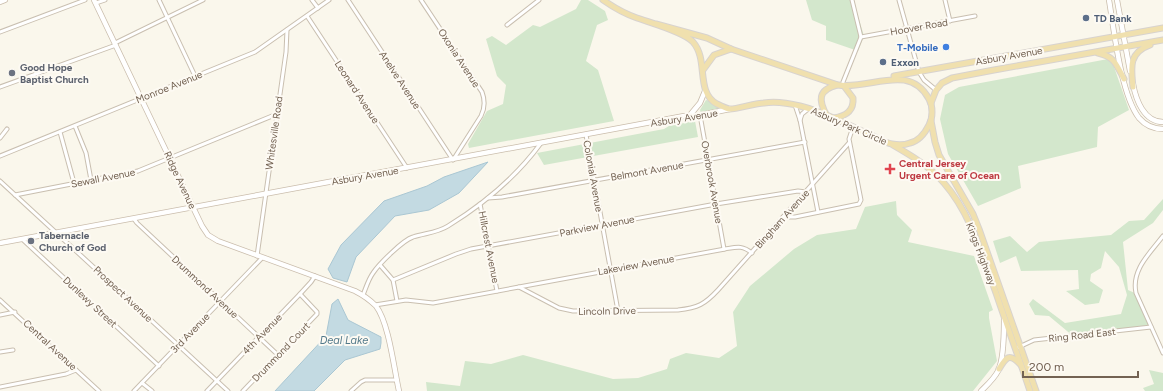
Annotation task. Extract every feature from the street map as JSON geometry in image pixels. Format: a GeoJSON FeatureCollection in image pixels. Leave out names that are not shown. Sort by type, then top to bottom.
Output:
{"type":"FeatureCollection","features":[{"type":"Feature","properties":{"kind":"main road"},"geometry":{"type":"LineString","coordinates":[[603,0],[628,14],[656,24],[691,40],[697,47],[703,70],[705,91],[715,103],[730,109]]}},
{"type":"Feature","properties":{"kind":"main road"},"geometry":{"type":"LineString","coordinates":[[656,24],[697,34],[731,49],[808,75],[842,84],[863,85],[894,79],[907,80],[915,83],[921,88],[931,103]]}},
{"type":"Feature","properties":{"kind":"main road","name":"Asbury Avenue"},"geometry":{"type":"LineString","coordinates":[[842,84],[863,82],[1163,28]]}},
{"type":"Feature","properties":{"kind":"main road"},"geometry":{"type":"LineString","coordinates":[[1133,87],[1131,67],[1135,56],[1140,50],[1161,41]]}},
{"type":"Feature","properties":{"kind":"main road","name":"Asbury Avenue"},"geometry":{"type":"LineString","coordinates":[[936,90],[942,83],[952,78],[1001,68],[1161,41]]}},
{"type":"Feature","properties":{"kind":"main road"},"geometry":{"type":"LineString","coordinates":[[703,70],[714,55],[731,49]]}},
{"type":"Feature","properties":{"kind":"main road"},"geometry":{"type":"LineString","coordinates":[[1095,52],[1110,57],[1115,62],[1124,78]]}},
{"type":"Feature","properties":{"kind":"main road"},"geometry":{"type":"LineString","coordinates":[[827,116],[822,105],[822,94],[829,88],[842,84]]}},
{"type":"Feature","properties":{"kind":"main road"},"geometry":{"type":"LineString","coordinates":[[834,118],[845,116],[852,108],[853,98],[850,92],[842,84]]}},
{"type":"Feature","properties":{"kind":"main road"},"geometry":{"type":"LineString","coordinates":[[931,121],[931,103],[936,90]]}},
{"type":"Feature","properties":{"kind":"main road","name":"Asbury Park Circle"},"geometry":{"type":"LineString","coordinates":[[730,109],[772,102],[795,105],[834,118],[852,128],[892,144],[906,144],[915,142],[925,132],[931,121]]}},
{"type":"Feature","properties":{"kind":"main road","name":"Kings Highway"},"geometry":{"type":"LineString","coordinates":[[931,121],[939,155],[973,214],[1018,348],[1021,365],[1030,391]]}},
{"type":"Feature","properties":{"kind":"main road","name":"Kings Highway"},"geometry":{"type":"LineString","coordinates":[[892,144],[919,160],[932,171],[944,184],[960,206],[976,238],[1004,316],[1036,391]]}},
{"type":"Feature","properties":{"kind":"main road"},"geometry":{"type":"LineString","coordinates":[[999,369],[1005,359],[1009,357],[1014,358],[1021,365]]}},
{"type":"Feature","properties":{"kind":"street"},"geometry":{"type":"LineString","coordinates":[[0,2],[5,0]]}},
{"type":"Feature","properties":{"kind":"street"},"geometry":{"type":"LineString","coordinates":[[0,32],[85,0]]}},
{"type":"Feature","properties":{"kind":"street"},"geometry":{"type":"LineString","coordinates":[[95,2],[105,0]]}},
{"type":"Feature","properties":{"kind":"street"},"geometry":{"type":"LineString","coordinates":[[159,0],[195,76]]}},
{"type":"Feature","properties":{"kind":"street"},"geometry":{"type":"LineString","coordinates":[[312,0],[318,8]]}},
{"type":"Feature","properties":{"kind":"street","name":"Monroe Avenue"},"geometry":{"type":"LineString","coordinates":[[0,156],[255,52],[329,0]]}},
{"type":"Feature","properties":{"kind":"street","name":"Anelve Avenue"},"geometry":{"type":"LineString","coordinates":[[348,0],[453,160]]}},
{"type":"Feature","properties":{"kind":"street","name":"Oxonia Avenue"},"geometry":{"type":"LineString","coordinates":[[421,0],[482,92],[484,100],[481,116],[453,160]]}},
{"type":"Feature","properties":{"kind":"street"},"geometry":{"type":"LineString","coordinates":[[507,25],[540,0]]}},
{"type":"Feature","properties":{"kind":"street"},"geometry":{"type":"LineString","coordinates":[[842,84],[862,37],[852,0]]}},
{"type":"Feature","properties":{"kind":"street"},"geometry":{"type":"LineString","coordinates":[[899,0],[919,72],[924,80],[936,90]]}},
{"type":"Feature","properties":{"kind":"street"},"geometry":{"type":"LineString","coordinates":[[945,0],[950,21]]}},
{"type":"Feature","properties":{"kind":"street"},"geometry":{"type":"LineString","coordinates":[[1109,0],[1124,78],[1131,105],[1139,119],[1147,125],[1158,129],[1163,129]]}},
{"type":"Feature","properties":{"kind":"street"},"geometry":{"type":"LineString","coordinates":[[1117,0],[1137,102],[1145,114],[1159,122],[1163,122]]}},
{"type":"Feature","properties":{"kind":"street"},"geometry":{"type":"LineString","coordinates":[[0,87],[115,44],[202,1]]}},
{"type":"Feature","properties":{"kind":"street","name":"Ridge Avenue"},"geometry":{"type":"LineString","coordinates":[[95,2],[142,98],[193,208],[202,226],[211,237],[260,257],[336,284],[363,296],[375,305]]}},
{"type":"Feature","properties":{"kind":"street","name":"Leonard Avenue"},"geometry":{"type":"LineString","coordinates":[[307,16],[407,168]]}},
{"type":"Feature","properties":{"kind":"street","name":"Hoover Road"},"geometry":{"type":"LineString","coordinates":[[862,37],[976,16]]}},
{"type":"Feature","properties":{"kind":"street","name":"Whitesville Road"},"geometry":{"type":"LineString","coordinates":[[260,257],[260,237],[286,52],[287,30]]}},
{"type":"Feature","properties":{"kind":"street"},"geometry":{"type":"LineString","coordinates":[[690,115],[700,103],[705,91]]}},
{"type":"Feature","properties":{"kind":"street","name":"Bingham Avenue"},"geometry":{"type":"LineString","coordinates":[[795,105],[805,142],[818,212]]}},
{"type":"Feature","properties":{"kind":"street","name":"Asbury Avenue"},"geometry":{"type":"LineString","coordinates":[[0,243],[690,115],[700,115],[730,109]]}},
{"type":"Feature","properties":{"kind":"street"},"geometry":{"type":"LineString","coordinates":[[800,120],[802,114],[808,109]]}},
{"type":"Feature","properties":{"kind":"street","name":"Sewall Avenue"},"geometry":{"type":"LineString","coordinates":[[15,195],[134,172],[277,114]]}},
{"type":"Feature","properties":{"kind":"street","name":"Overbrook Avenue"},"geometry":{"type":"LineString","coordinates":[[700,115],[724,249]]}},
{"type":"Feature","properties":{"kind":"street"},"geometry":{"type":"LineString","coordinates":[[75,126],[86,153],[91,180]]}},
{"type":"Feature","properties":{"kind":"street"},"geometry":{"type":"LineString","coordinates":[[783,217],[795,217],[860,203],[849,143],[852,128]]}},
{"type":"Feature","properties":{"kind":"street"},"geometry":{"type":"LineString","coordinates":[[0,138],[6,129]]}},
{"type":"Feature","properties":{"kind":"street"},"geometry":{"type":"LineString","coordinates":[[60,132],[74,183]]}},
{"type":"Feature","properties":{"kind":"street","name":"Colonial Avenue"},"geometry":{"type":"LineString","coordinates":[[586,135],[618,311]]}},
{"type":"Feature","properties":{"kind":"street","name":"Belmont Avenue"},"geometry":{"type":"LineString","coordinates":[[488,198],[502,197],[805,142]]}},
{"type":"Feature","properties":{"kind":"street"},"geometry":{"type":"LineString","coordinates":[[363,296],[370,278],[380,266],[408,239],[443,229],[480,204],[528,160],[541,143]]}},
{"type":"Feature","properties":{"kind":"street"},"geometry":{"type":"LineString","coordinates":[[812,184],[849,143]]}},
{"type":"Feature","properties":{"kind":"street","name":"Prospect Avenue"},"geometry":{"type":"LineString","coordinates":[[0,181],[228,391]]}},
{"type":"Feature","properties":{"kind":"street","name":"Bingham Avenue"},"geometry":{"type":"LineString","coordinates":[[752,253],[812,184]]}},
{"type":"Feature","properties":{"kind":"street","name":"Parkview Avenue"},"geometry":{"type":"LineString","coordinates":[[393,280],[456,254],[489,246],[716,204],[798,191],[806,192]]}},
{"type":"Feature","properties":{"kind":"street","name":"Hillcrest Avenue"},"geometry":{"type":"LineString","coordinates":[[480,204],[497,291]]}},
{"type":"Feature","properties":{"kind":"street","name":"Drummond Avenue"},"geometry":{"type":"LineString","coordinates":[[134,219],[278,355]]}},
{"type":"Feature","properties":{"kind":"street"},"geometry":{"type":"LineString","coordinates":[[1163,236],[1140,266],[1135,279],[1136,293],[1163,353]]}},
{"type":"Feature","properties":{"kind":"street","name":"Dunlewy Street"},"geometry":{"type":"LineString","coordinates":[[22,239],[158,366]]}},
{"type":"Feature","properties":{"kind":"street","name":"Lakeview Avenue"},"geometry":{"type":"LineString","coordinates":[[519,287],[724,249],[742,247],[746,248],[752,253]]}},
{"type":"Feature","properties":{"kind":"street","name":"Lincoln Drive"},"geometry":{"type":"LineString","coordinates":[[519,287],[532,295],[566,310],[579,312],[689,309],[699,306],[709,299],[752,253]]}},
{"type":"Feature","properties":{"kind":"street","name":"3rd Avenue"},"geometry":{"type":"LineString","coordinates":[[134,391],[221,301],[260,257]]}},
{"type":"Feature","properties":{"kind":"street"},"geometry":{"type":"LineString","coordinates":[[380,266],[393,280],[397,301]]}},
{"type":"Feature","properties":{"kind":"street","name":"4th Avenue"},"geometry":{"type":"LineString","coordinates":[[207,391],[300,294],[315,276]]}},
{"type":"Feature","properties":{"kind":"street"},"geometry":{"type":"LineString","coordinates":[[398,391],[385,327],[381,315],[375,305],[410,300],[433,303],[519,287]]}},
{"type":"Feature","properties":{"kind":"street","name":"Drummond Court"},"geometry":{"type":"LineString","coordinates":[[243,391],[317,314],[317,312],[300,294]]}},
{"type":"Feature","properties":{"kind":"street","name":"Central Avenue"},"geometry":{"type":"LineString","coordinates":[[0,300],[15,312],[99,391]]}},
{"type":"Feature","properties":{"kind":"street"},"geometry":{"type":"LineString","coordinates":[[0,315],[15,312]]}},
{"type":"Feature","properties":{"kind":"street"},"geometry":{"type":"LineString","coordinates":[[981,391],[991,381],[999,369],[1004,334],[1004,316]]}},
{"type":"Feature","properties":{"kind":"street","name":"Ring Road East"},"geometry":{"type":"LineString","coordinates":[[1018,348],[1034,340],[1151,327]]}},
{"type":"Feature","properties":{"kind":"street"},"geometry":{"type":"LineString","coordinates":[[0,352],[13,350]]}},
{"type":"Feature","properties":{"kind":"street"},"geometry":{"type":"LineString","coordinates":[[0,387],[66,374],[76,370]]}},
{"type":"Feature","properties":{"kind":"street"},"geometry":{"type":"LineString","coordinates":[[352,391],[365,380],[396,380]]}},
{"type":"Feature","properties":{"kind":"street"},"geometry":{"type":"LineString","coordinates":[[142,383],[152,391]]}},
{"type":"Feature","properties":{"kind":"green space"},"geometry":{"type":"Polygon","coordinates":[[[581,0],[588,0],[605,11],[608,20],[597,25],[586,61],[598,70],[614,121],[469,148],[468,144],[487,111],[503,104],[506,85],[497,76],[486,39],[492,36],[506,45],[533,25],[540,27],[576,9],[581,0]]]}},
{"type":"Feature","properties":{"kind":"green space"},"geometry":{"type":"Polygon","coordinates":[[[806,0],[853,0],[864,36],[858,51],[826,40],[826,26],[812,20],[806,0]]]}},
{"type":"Feature","properties":{"kind":"green space"},"geometry":{"type":"Polygon","coordinates":[[[1108,59],[1112,61],[1129,110],[1098,127],[1097,147],[1018,166],[1021,188],[978,206],[948,154],[940,119],[945,95],[959,87],[1108,59]]]}},
{"type":"Feature","properties":{"kind":"green space"},"geometry":{"type":"Polygon","coordinates":[[[706,100],[722,109],[701,113],[700,110],[706,100]]]}},
{"type":"Feature","properties":{"kind":"green space"},"geometry":{"type":"Polygon","coordinates":[[[695,121],[698,137],[544,165],[537,153],[664,129],[669,126],[695,121]]]}},
{"type":"Feature","properties":{"kind":"green space"},"geometry":{"type":"Polygon","coordinates":[[[1163,199],[1163,210],[1153,223],[1123,242],[1128,290],[1137,294],[1152,327],[1073,336],[1049,316],[1035,315],[1029,304],[1033,299],[1065,323],[1121,314],[1127,295],[1119,267],[1105,251],[1101,268],[1091,274],[1090,281],[1103,290],[1099,303],[1085,305],[1066,291],[1079,289],[1078,270],[1021,271],[1016,256],[1000,263],[993,241],[1010,236],[1027,252],[1039,242],[1111,235],[1129,221],[1144,220],[1163,199]]]}},
{"type":"Feature","properties":{"kind":"green space"},"geometry":{"type":"Polygon","coordinates":[[[896,201],[897,215],[912,230],[908,242],[974,256],[993,310],[989,312],[989,318],[997,361],[973,391],[427,391],[426,382],[460,386],[465,361],[491,364],[523,355],[613,379],[638,378],[667,369],[670,359],[686,353],[719,358],[737,346],[733,312],[750,286],[794,249],[817,235],[856,229],[865,207],[896,201]]]}},
{"type":"Feature","properties":{"kind":"green space"},"geometry":{"type":"Polygon","coordinates":[[[1149,370],[1163,373],[1163,391],[1145,391],[1143,388],[1154,384],[1149,370]]]}},
{"type":"Feature","properties":{"kind":"water"},"geometry":{"type":"Polygon","coordinates":[[[488,162],[459,193],[429,210],[395,216],[356,257],[347,282],[333,278],[328,269],[341,245],[384,201],[427,186],[444,177],[488,162]]]}},
{"type":"Feature","properties":{"kind":"water","name":"Deal Lake"},"geometry":{"type":"Polygon","coordinates":[[[338,299],[348,320],[381,337],[380,349],[345,360],[314,391],[275,391],[326,336],[332,304],[338,299]]]}},
{"type":"Feature","properties":{"kind":"place","name":"TD Bank"},"geometry":{"type":"Point","coordinates":[1086,18]}},
{"type":"Feature","properties":{"kind":"place","name":"T-Mobile"},"geometry":{"type":"Point","coordinates":[946,47]}},
{"type":"Feature","properties":{"kind":"place","name":"Exxon"},"geometry":{"type":"Point","coordinates":[883,62]}},
{"type":"Feature","properties":{"kind":"place","name":"Good Hope Baptist Church"},"geometry":{"type":"Point","coordinates":[12,73]}},
{"type":"Feature","properties":{"kind":"place","name":"Central Jersey Urgent Care of Ocean"},"geometry":{"type":"Point","coordinates":[890,169]}},
{"type":"Feature","properties":{"kind":"place","name":"Tabernacle Church of God"},"geometry":{"type":"Point","coordinates":[31,241]}}]}
